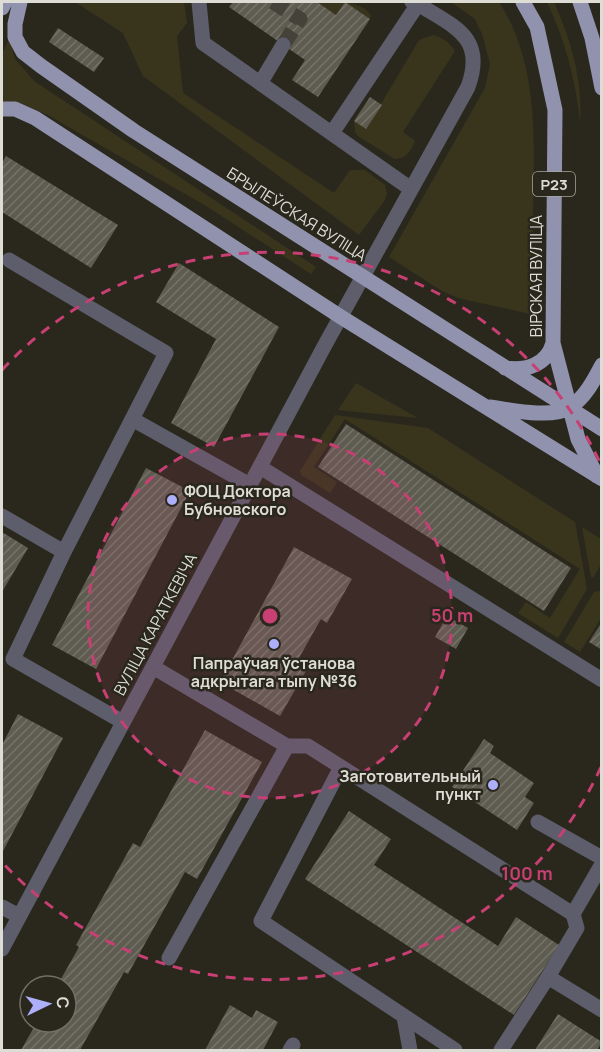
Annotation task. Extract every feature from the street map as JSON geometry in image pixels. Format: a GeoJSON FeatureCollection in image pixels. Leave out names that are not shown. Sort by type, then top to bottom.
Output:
{"type":"FeatureCollection","features":[{"type":"Feature","properties":{"kind":"main road"},"geometry":{"type":"LineString","coordinates":[[2,8],[5,2]]}},
{"type":"Feature","properties":{"kind":"main road","name":"БРЫЛЕЎСКАЯ ВУЛІЦА"},"geometry":{"type":"LineString","coordinates":[[20,2],[15,24],[15,37],[23,52],[41,66],[134,131],[602,429]]}},
{"type":"Feature","properties":{"kind":"main road","name":"ВІРСКАЯ ВУЛІЦА"},"geometry":{"type":"LineString","coordinates":[[523,2],[537,27],[555,111],[552,343],[568,409],[578,439],[599,477]]}},
{"type":"Feature","properties":{"kind":"main road"},"geometry":{"type":"LineString","coordinates":[[580,2],[592,38],[602,88]]}},
{"type":"Feature","properties":{"kind":"main road"},"geometry":{"type":"LineString","coordinates":[[2,109],[15,109],[35,118],[341,317],[599,477]]}},
{"type":"Feature","properties":{"kind":"main road"},"geometry":{"type":"LineString","coordinates":[[502,367],[516,369],[539,363],[547,357],[552,343]]}},
{"type":"Feature","properties":{"kind":"main road"},"geometry":{"type":"LineString","coordinates":[[484,406],[530,412],[568,409],[586,391],[602,365]]}},
{"type":"Feature","properties":{"kind":"street"},"geometry":{"type":"LineString","coordinates":[[199,2],[203,42],[411,189]]}},
{"type":"Feature","properties":{"kind":"street","name":"ВУЛІЦА КАРАТКЕВІЧА"},"geometry":{"type":"LineString","coordinates":[[2,949],[260,466],[468,87],[474,72],[471,43],[459,30],[415,2]]}},
{"type":"Feature","properties":{"kind":"street"},"geometry":{"type":"LineString","coordinates":[[332,133],[415,2]]}},
{"type":"Feature","properties":{"kind":"street"},"geometry":{"type":"LineString","coordinates":[[261,82],[283,45]]}},
{"type":"Feature","properties":{"kind":"street"},"geometry":{"type":"LineString","coordinates":[[9,260],[166,353],[64,552],[8,655],[123,722]]}},
{"type":"Feature","properties":{"kind":"street"},"geometry":{"type":"LineString","coordinates":[[132,419],[250,485]]}},
{"type":"Feature","properties":{"kind":"street"},"geometry":{"type":"LineString","coordinates":[[260,466],[602,680]]}},
{"type":"Feature","properties":{"kind":"street"},"geometry":{"type":"LineString","coordinates":[[2,516],[64,552]]}},
{"type":"Feature","properties":{"kind":"street"},"geometry":{"type":"LineString","coordinates":[[153,667],[287,746],[308,746],[573,914],[577,928],[501,1050]]}},
{"type":"Feature","properties":{"kind":"street"},"geometry":{"type":"LineString","coordinates":[[169,958],[287,746]]}},
{"type":"Feature","properties":{"kind":"street"},"geometry":{"type":"LineString","coordinates":[[341,767],[261,921],[454,1050]]}},
{"type":"Feature","properties":{"kind":"street"},"geometry":{"type":"LineString","coordinates":[[538,822],[602,858]]}},
{"type":"Feature","properties":{"kind":"street"},"geometry":{"type":"LineString","coordinates":[[573,914],[602,864]]}},
{"type":"Feature","properties":{"kind":"street"},"geometry":{"type":"LineString","coordinates":[[2,907],[19,916]]}},
{"type":"Feature","properties":{"kind":"street"},"geometry":{"type":"LineString","coordinates":[[548,977],[602,1010]]}},
{"type":"Feature","properties":{"kind":"street"},"geometry":{"type":"LineString","coordinates":[[404,1017],[410,1050]]}},
{"type":"Feature","properties":{"kind":"shaded area"},"geometry":{"type":"Polygon","coordinates":[[[75,2],[184,2],[187,23],[177,36],[183,93],[334,193],[350,170],[365,170],[385,185],[387,193],[385,200],[359,235],[143,76],[123,33],[75,2]]]}},
{"type":"Feature","properties":{"kind":"shaded area"},"geometry":{"type":"Polygon","coordinates":[[[317,2],[332,2],[345,3],[336,15],[317,2]]]}},
{"type":"Feature","properties":{"kind":"shaded area"},"geometry":{"type":"Polygon","coordinates":[[[451,2],[499,2],[522,52],[532,106],[534,162],[530,314],[458,298],[442,291],[389,257],[485,88],[490,64],[482,34],[475,19],[451,2]]]}},
{"type":"Feature","properties":{"kind":"shaded area"},"geometry":{"type":"Polygon","coordinates":[[[547,2],[554,2],[566,31],[578,76],[580,123],[569,61],[547,2]]]}},
{"type":"Feature","properties":{"kind":"shaded area"},"geometry":{"type":"Polygon","coordinates":[[[346,3],[362,7],[371,16],[370,19],[346,3]]]}},
{"type":"Feature","properties":{"kind":"shaded area"},"geometry":{"type":"Polygon","coordinates":[[[433,35],[446,41],[455,51],[403,132],[415,141],[412,148],[406,156],[395,159],[359,137],[355,132],[354,121],[366,129],[419,40],[433,35]]]}},
{"type":"Feature","properties":{"kind":"shaded area"},"geometry":{"type":"Polygon","coordinates":[[[9,39],[15,59],[34,81],[316,267],[311,274],[206,206],[48,115],[26,106],[2,101],[2,54],[9,39]]]}},
{"type":"Feature","properties":{"kind":"shaded area"},"geometry":{"type":"Polygon","coordinates":[[[356,383],[418,418],[338,410],[356,383]]]}},
{"type":"Feature","properties":{"kind":"shaded area"},"geometry":{"type":"Polygon","coordinates":[[[335,415],[428,428],[575,522],[587,589],[558,638],[518,613],[526,602],[550,618],[580,569],[345,419],[314,467],[337,482],[330,493],[301,475],[300,471],[335,415]]]}},
{"type":"Feature","properties":{"kind":"shaded area"},"geometry":{"type":"Polygon","coordinates":[[[582,527],[601,539],[601,564],[593,578],[591,577],[582,527]]]}},
{"type":"Feature","properties":{"kind":"shaded area"},"geometry":{"type":"Polygon","coordinates":[[[601,591],[601,618],[580,652],[564,642],[594,592],[601,591]]]}},
{"type":"Feature","properties":{"kind":"building"},"geometry":{"type":"Polygon","coordinates":[[[233,2],[317,2],[336,15],[345,2],[370,19],[318,97],[292,80],[305,60],[229,7],[233,2]]]}},
{"type":"Feature","properties":{"kind":"building"},"geometry":{"type":"Polygon","coordinates":[[[58,28],[104,58],[94,72],[49,42],[58,28]]]}},
{"type":"Feature","properties":{"kind":"building"},"geometry":{"type":"Polygon","coordinates":[[[370,97],[382,105],[366,129],[354,121],[370,97]]]}},
{"type":"Feature","properties":{"kind":"building"},"geometry":{"type":"Polygon","coordinates":[[[6,156],[118,225],[91,268],[2,212],[2,163],[6,156]]]}},
{"type":"Feature","properties":{"kind":"building"},"geometry":{"type":"Polygon","coordinates":[[[179,263],[279,327],[214,447],[171,423],[216,339],[156,302],[179,263]]]}},
{"type":"Feature","properties":{"kind":"building"},"geometry":{"type":"Polygon","coordinates":[[[346,424],[571,568],[544,611],[318,467],[346,424]]]}},
{"type":"Feature","properties":{"kind":"building"},"geometry":{"type":"Polygon","coordinates":[[[146,468],[190,491],[96,669],[52,645],[146,468]]]}},
{"type":"Feature","properties":{"kind":"building"},"geometry":{"type":"Polygon","coordinates":[[[2,532],[28,548],[2,592],[2,532]]]}},
{"type":"Feature","properties":{"kind":"building","name":"Папраўчая ўстанова адкрытага тыпу №36"},"geometry":{"type":"Polygon","coordinates":[[[294,547],[352,579],[327,623],[321,619],[295,665],[306,671],[280,716],[220,682],[294,547]]]}},
{"type":"Feature","properties":{"kind":"building"},"geometry":{"type":"Polygon","coordinates":[[[447,616],[468,628],[456,649],[435,637],[447,616]]]}},
{"type":"Feature","properties":{"kind":"building"},"geometry":{"type":"Polygon","coordinates":[[[602,622],[602,650],[589,642],[602,622]]]}},
{"type":"Feature","properties":{"kind":"building"},"geometry":{"type":"Polygon","coordinates":[[[18,714],[63,738],[2,853],[2,745],[18,714]]]}},
{"type":"Feature","properties":{"kind":"building"},"geometry":{"type":"Polygon","coordinates":[[[205,730],[262,762],[197,879],[185,872],[128,974],[124,972],[80,1050],[21,1050],[30,1034],[78,1034],[78,974],[64,974],[79,947],[76,945],[133,843],[140,847],[205,730]]]}},
{"type":"Feature","properties":{"kind":"building","name":"Заготовительный пункт"},"geometry":{"type":"Polygon","coordinates":[[[484,739],[494,746],[490,753],[534,783],[525,797],[534,803],[517,830],[452,787],[484,739]]]}},
{"type":"Feature","properties":{"kind":"building"},"geometry":{"type":"Polygon","coordinates":[[[349,811],[391,839],[374,865],[498,946],[516,917],[559,945],[514,1015],[305,879],[349,811]]]}},
{"type":"Feature","properties":{"kind":"building"},"geometry":{"type":"Polygon","coordinates":[[[230,1005],[252,1018],[256,1010],[278,1022],[263,1050],[205,1050],[230,1005]]]}},
{"type":"Feature","properties":{"kind":"building"},"geometry":{"type":"Polygon","coordinates":[[[558,1014],[602,1042],[597,1050],[535,1050],[558,1014]]]}},
{"type":"Feature","properties":{"kind":"tunnel"},"geometry":{"type":"LineString","coordinates":[[273,2],[300,19],[283,45]]}},
{"type":"Feature","properties":{"kind":"place","name":"ФОЦ Доктора Бубновского"},"geometry":{"type":"Point","coordinates":[172,500]}},
{"type":"Feature","properties":{"kind":"place","name":"Папраўчая ўстанова адкрытага тыпу №36"},"geometry":{"type":"Point","coordinates":[274,644]}},
{"type":"Feature","properties":{"kind":"place","name":"Заготовительный пункт"},"geometry":{"type":"Point","coordinates":[493,785]}}]}
